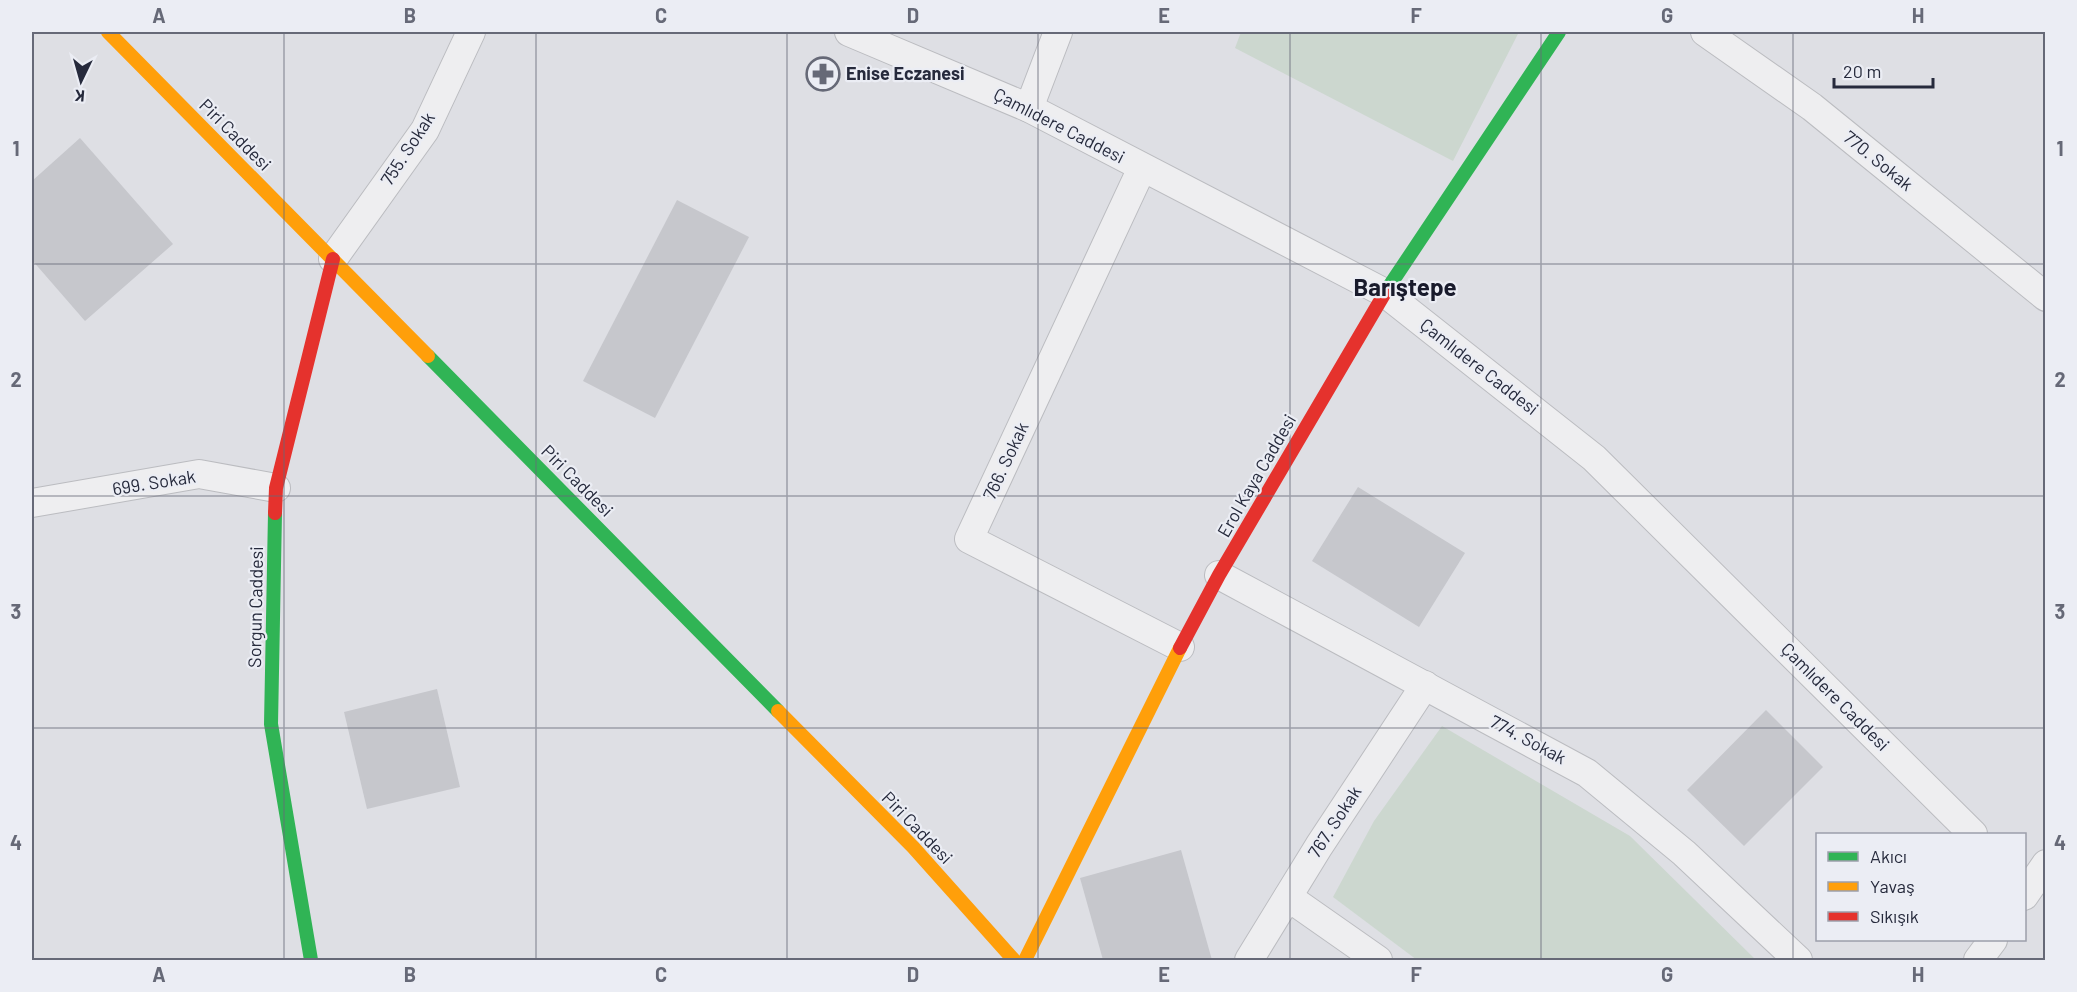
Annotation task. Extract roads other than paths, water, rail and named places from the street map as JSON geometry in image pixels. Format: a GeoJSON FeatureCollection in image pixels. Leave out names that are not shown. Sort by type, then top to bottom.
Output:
{"type":"FeatureCollection","features":[{"type":"Feature","properties":{"kind":"street","name":"Piri Caddesi"},"geometry":{"type":"LineString","coordinates":[[108,32],[913,848],[1014,960]]}},
{"type":"Feature","properties":{"kind":"street","name":"755. Sokak"},"geometry":{"type":"LineString","coordinates":[[333,259],[425,130],[471,32]]}},
{"type":"Feature","properties":{"kind":"street","name":"Çamlıdere Caddesi"},"geometry":{"type":"LineString","coordinates":[[849,32],[881,38],[1029,108],[1385,293],[1594,458],[1972,833]]}},
{"type":"Feature","properties":{"kind":"street"},"geometry":{"type":"LineString","coordinates":[[1029,108],[1058,32]]}},
{"type":"Feature","properties":{"kind":"street","name":"Erol Kaya Caddesi"},"geometry":{"type":"LineString","coordinates":[[1025,960],[1180,647],[1219,575],[1385,293],[1559,32]]}},
{"type":"Feature","properties":{"kind":"street","name":"770. Sokak"},"geometry":{"type":"LineString","coordinates":[[1705,32],[1812,107],[2046,297]]}},
{"type":"Feature","properties":{"kind":"street","name":"766. Sokak"},"geometry":{"type":"LineString","coordinates":[[1142,168],[969,539],[1180,647]]}},
{"type":"Feature","properties":{"kind":"street","name":"Sorgun Caddesi"},"geometry":{"type":"LineString","coordinates":[[311,960],[271,724],[276,488],[333,259]]}},
{"type":"Feature","properties":{"kind":"street","name":"699. Sokak"},"geometry":{"type":"LineString","coordinates":[[32,503],[199,474],[276,488]]}},
{"type":"Feature","properties":{"kind":"street","name":"774. Sokak"},"geometry":{"type":"LineString","coordinates":[[1219,575],[1587,773],[1684,853],[1798,960]]}},
{"type":"Feature","properties":{"kind":"street","name":"767. Sokak"},"geometry":{"type":"LineString","coordinates":[[1249,960],[1318,846],[1425,685]]}},
{"type":"Feature","properties":{"kind":"street"},"geometry":{"type":"LineString","coordinates":[[2031,894],[2046,864]]}},
{"type":"Feature","properties":{"kind":"street"},"geometry":{"type":"LineString","coordinates":[[1288,897],[1378,960]]}},
{"type":"Feature","properties":{"kind":"street"},"geometry":{"type":"LineString","coordinates":[[1978,960],[1992,941]]}},
{"type":"Feature","properties":{"kind":"place","name":"Enise Eczanesi"},"geometry":{"type":"Point","coordinates":[823,74]}},
{"type":"Feature","properties":{"kind":"district","name":"Barıştepe"},"geometry":{"type":"Point","coordinates":[1405,288]}}]}
